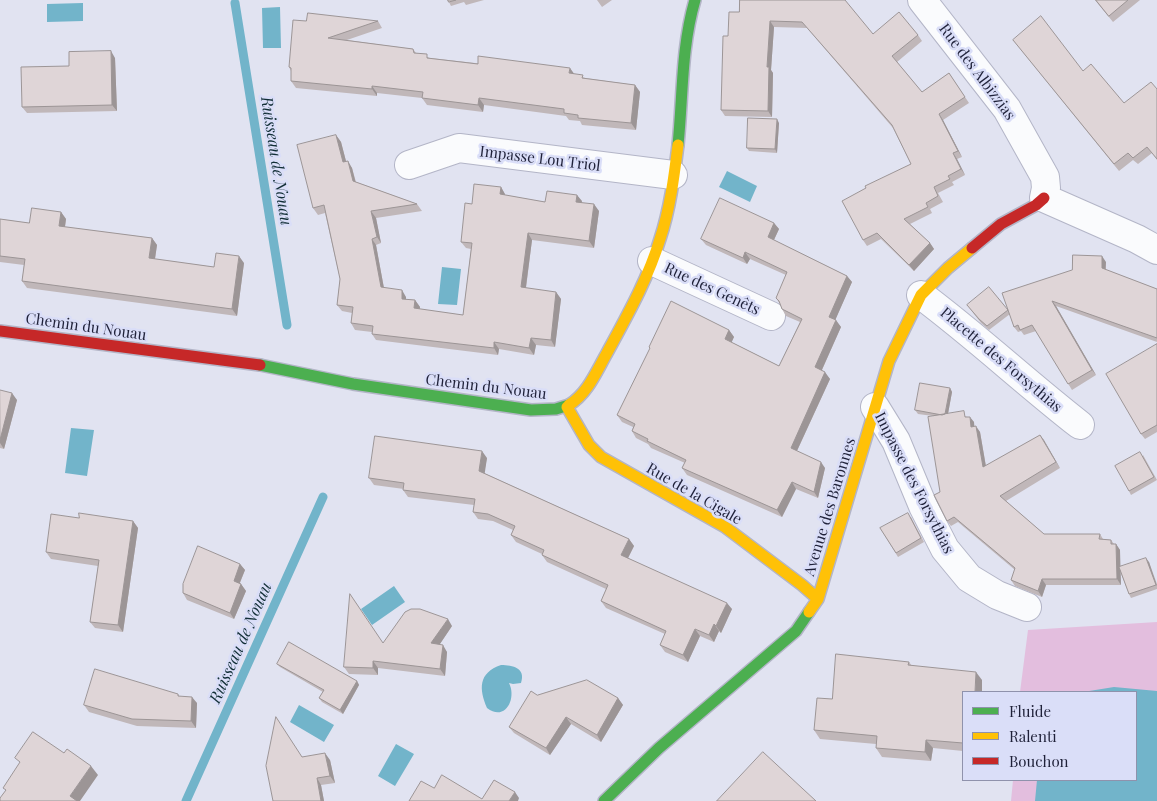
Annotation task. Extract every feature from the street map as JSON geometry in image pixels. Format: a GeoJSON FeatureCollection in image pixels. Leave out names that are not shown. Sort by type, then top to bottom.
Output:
{"type":"FeatureCollection","features":[{"type":"Feature","properties":{"kind":"street","name":"Chemin du Nouau"},"geometry":{"type":"LineString","coordinates":[[0,331],[276,367],[353,384],[531,410],[567,407],[578,399],[588,387],[652,261],[667,213],[681,118],[686,32],[695,0]]}},
{"type":"Feature","properties":{"kind":"street","name":"Rue des Albizzias"},"geometry":{"type":"LineString","coordinates":[[922,0],[1007,109],[1045,178],[1044,198]]}},
{"type":"Feature","properties":{"kind":"street","name":"Impasse Lou Triol"},"geometry":{"type":"LineString","coordinates":[[409,165],[459,148],[673,175]]}},
{"type":"Feature","properties":{"kind":"street"},"geometry":{"type":"LineString","coordinates":[[1044,198],[1137,239],[1157,250]]}},
{"type":"Feature","properties":{"kind":"street","name":"Avenue des Baronnes"},"geometry":{"type":"LineString","coordinates":[[604,801],[659,748],[796,631],[818,599],[889,361],[921,295],[948,268],[1001,224],[1036,205],[1044,198]]}},
{"type":"Feature","properties":{"kind":"street","name":"Rue des Genêts"},"geometry":{"type":"LineString","coordinates":[[652,261],[772,316]]}},
{"type":"Feature","properties":{"kind":"street","name":"Placette des Forsythias"},"geometry":{"type":"LineString","coordinates":[[921,295],[1080,425]]}},
{"type":"Feature","properties":{"kind":"street","name":"Rue de la Cigale"},"geometry":{"type":"LineString","coordinates":[[567,407],[589,444],[601,458],[725,527],[818,599]]}},
{"type":"Feature","properties":{"kind":"street","name":"Impasse des Forsythias"},"geometry":{"type":"LineString","coordinates":[[875,407],[896,441],[923,506],[945,549],[969,578],[996,595],[1027,607]]}},
{"type":"Feature","properties":{"kind":"shaded area"},"geometry":{"type":"Polygon","coordinates":[[[1157,622],[1157,801],[1011,801],[1013,781],[1137,781],[1137,691],[1020,691],[1028,630],[1157,622]]]}},
{"type":"Feature","properties":{"kind":"water"},"geometry":{"type":"Polygon","coordinates":[[[83,3],[83,21],[47,22],[47,4],[83,3]]]}},
{"type":"Feature","properties":{"kind":"water"},"geometry":{"type":"Polygon","coordinates":[[[280,7],[281,48],[263,48],[262,8],[280,7]]]}},
{"type":"Feature","properties":{"kind":"water"},"geometry":{"type":"Polygon","coordinates":[[[727,171],[757,186],[750,202],[719,187],[727,171]]]}},
{"type":"Feature","properties":{"kind":"water"},"geometry":{"type":"Polygon","coordinates":[[[442,267],[461,269],[457,305],[438,304],[442,267]]]}},
{"type":"Feature","properties":{"kind":"water"},"geometry":{"type":"Polygon","coordinates":[[[71,428],[94,430],[87,476],[65,473],[71,428]]]}},
{"type":"Feature","properties":{"kind":"water"},"geometry":{"type":"Polygon","coordinates":[[[394,586],[405,602],[372,625],[361,609],[394,586]]]}},
{"type":"Feature","properties":{"kind":"water"},"geometry":{"type":"Polygon","coordinates":[[[501,665],[517,668],[522,674],[522,678],[521,683],[509,683],[511,696],[508,707],[499,712],[493,712],[487,708],[482,682],[488,672],[501,665]]]}},
{"type":"Feature","properties":{"kind":"water"},"geometry":{"type":"Polygon","coordinates":[[[1114,687],[1157,691],[1157,801],[1035,801],[1037,781],[1137,781],[1137,691],[1089,691],[1114,687]]]}},
{"type":"Feature","properties":{"kind":"water"},"geometry":{"type":"Polygon","coordinates":[[[299,705],[334,725],[324,742],[290,722],[299,705]]]}},
{"type":"Feature","properties":{"kind":"water"},"geometry":{"type":"Polygon","coordinates":[[[396,744],[414,754],[395,786],[378,776],[396,744]]]}},
{"type":"Feature","properties":{"kind":"building"},"geometry":{"type":"Polygon","coordinates":[[[740,0],[845,0],[873,34],[899,12],[918,35],[892,56],[922,92],[949,73],[965,97],[939,114],[958,151],[953,153],[961,169],[948,176],[950,179],[934,187],[938,196],[926,203],[928,207],[904,219],[930,243],[909,265],[877,233],[863,240],[842,201],[866,188],[865,186],[911,164],[892,125],[802,22],[770,21],[767,67],[769,67],[768,111],[721,110],[723,36],[728,36],[729,12],[739,12],[740,0]]]}},
{"type":"Feature","properties":{"kind":"building"},"geometry":{"type":"Polygon","coordinates":[[[1096,0],[1128,0],[1109,16],[1096,0]]]}},
{"type":"Feature","properties":{"kind":"building"},"geometry":{"type":"Polygon","coordinates":[[[308,13],[378,21],[328,38],[413,49],[414,53],[427,54],[427,58],[478,64],[478,56],[570,68],[569,73],[583,75],[582,78],[635,85],[631,123],[578,118],[578,115],[564,113],[564,109],[479,98],[478,105],[422,98],[423,92],[372,86],[372,89],[291,81],[291,68],[289,67],[293,20],[306,21],[308,13]]]}},
{"type":"Feature","properties":{"kind":"building"},"geometry":{"type":"Polygon","coordinates":[[[1041,16],[1083,71],[1091,64],[1124,103],[1151,82],[1157,89],[1157,159],[1147,147],[1133,158],[1128,153],[1114,164],[1013,40],[1041,16]]]}},
{"type":"Feature","properties":{"kind":"building"},"geometry":{"type":"Polygon","coordinates":[[[111,51],[112,105],[22,107],[21,67],[69,66],[69,52],[111,51]]]}},
{"type":"Feature","properties":{"kind":"building"},"geometry":{"type":"Polygon","coordinates":[[[748,118],[777,119],[775,149],[747,148],[748,118]]]}},
{"type":"Feature","properties":{"kind":"building"},"geometry":{"type":"Polygon","coordinates":[[[336,135],[343,162],[348,161],[353,181],[417,204],[371,211],[377,237],[372,239],[381,287],[402,290],[402,299],[415,300],[414,308],[463,315],[472,243],[461,242],[465,203],[472,204],[474,184],[501,187],[500,194],[545,202],[547,191],[577,195],[576,202],[594,204],[589,241],[528,233],[521,287],[556,292],[551,340],[531,338],[529,348],[494,342],[494,348],[372,334],[373,326],[351,323],[353,307],[337,305],[340,279],[324,205],[313,208],[297,145],[336,135]]]}},
{"type":"Feature","properties":{"kind":"building"},"geometry":{"type":"Polygon","coordinates":[[[720,198],[774,223],[768,237],[847,276],[829,317],[836,320],[815,367],[825,372],[791,448],[821,462],[814,492],[792,482],[777,510],[682,468],[686,460],[647,441],[648,439],[632,431],[635,424],[617,415],[671,301],[729,330],[725,339],[779,366],[802,319],[782,309],[776,298],[787,272],[745,252],[743,258],[701,239],[720,198]]]}},
{"type":"Feature","properties":{"kind":"building"},"geometry":{"type":"Polygon","coordinates":[[[32,208],[61,212],[59,226],[152,238],[149,258],[214,267],[216,253],[239,256],[232,309],[22,281],[25,259],[0,256],[0,219],[29,223],[32,208]]]}},
{"type":"Feature","properties":{"kind":"building"},"geometry":{"type":"Polygon","coordinates":[[[1073,255],[1102,256],[1102,268],[1157,289],[1157,338],[1052,301],[1092,370],[1068,384],[1032,325],[1020,330],[1018,325],[1014,327],[1002,293],[1072,270],[1073,255]]]}},
{"type":"Feature","properties":{"kind":"building"},"geometry":{"type":"Polygon","coordinates":[[[989,287],[1008,310],[987,326],[967,305],[989,287]]]}},
{"type":"Feature","properties":{"kind":"building"},"geometry":{"type":"Polygon","coordinates":[[[1157,344],[1157,425],[1141,434],[1106,374],[1157,344]]]}},
{"type":"Feature","properties":{"kind":"building"},"geometry":{"type":"Polygon","coordinates":[[[920,383],[950,388],[945,414],[915,410],[920,383]]]}},
{"type":"Feature","properties":{"kind":"building"},"geometry":{"type":"Polygon","coordinates":[[[0,390],[12,393],[0,440],[0,390]]]}},
{"type":"Feature","properties":{"kind":"building"},"geometry":{"type":"Polygon","coordinates":[[[964,411],[965,417],[970,417],[971,427],[976,426],[983,467],[1040,435],[1056,462],[1000,496],[1044,534],[1100,534],[1099,539],[1111,540],[1111,544],[1116,544],[1117,579],[1042,579],[1038,591],[1011,580],[1015,568],[954,517],[947,521],[934,495],[940,492],[928,417],[964,411]]]}},
{"type":"Feature","properties":{"kind":"building"},"geometry":{"type":"Polygon","coordinates":[[[375,436],[482,451],[479,471],[629,539],[621,555],[727,603],[716,626],[714,624],[709,635],[695,629],[683,655],[660,645],[666,631],[601,601],[608,585],[542,555],[544,550],[511,535],[515,526],[488,514],[473,512],[475,499],[403,490],[404,483],[369,478],[375,436]]]}},
{"type":"Feature","properties":{"kind":"building"},"geometry":{"type":"Polygon","coordinates":[[[1140,452],[1154,477],[1129,491],[1115,466],[1140,452]]]}},
{"type":"Feature","properties":{"kind":"building"},"geometry":{"type":"Polygon","coordinates":[[[79,513],[133,521],[118,625],[90,622],[99,560],[46,552],[51,514],[79,518],[79,513]]]}},
{"type":"Feature","properties":{"kind":"building"},"geometry":{"type":"Polygon","coordinates":[[[908,513],[921,538],[896,553],[880,528],[908,513]]]}},
{"type":"Feature","properties":{"kind":"building"},"geometry":{"type":"Polygon","coordinates":[[[198,546],[240,564],[234,581],[241,584],[230,613],[183,593],[183,584],[198,546]]]}},
{"type":"Feature","properties":{"kind":"building"},"geometry":{"type":"Polygon","coordinates":[[[1146,558],[1156,585],[1129,594],[1119,567],[1146,558]]]}},
{"type":"Feature","properties":{"kind":"building"},"geometry":{"type":"Polygon","coordinates":[[[350,594],[383,643],[405,612],[411,609],[420,609],[448,619],[431,643],[443,645],[440,669],[373,661],[373,668],[344,667],[350,594]]]}},
{"type":"Feature","properties":{"kind":"building"},"geometry":{"type":"Polygon","coordinates":[[[289,642],[357,681],[340,710],[319,698],[324,690],[277,664],[289,642]]]}},
{"type":"Feature","properties":{"kind":"building"},"geometry":{"type":"Polygon","coordinates":[[[836,654],[909,662],[908,665],[976,672],[975,691],[962,691],[962,743],[926,740],[925,752],[876,748],[877,736],[814,730],[817,698],[832,699],[836,654]]]}},
{"type":"Feature","properties":{"kind":"building"},"geometry":{"type":"Polygon","coordinates":[[[95,669],[178,694],[178,696],[192,697],[191,721],[132,719],[84,705],[95,669]]]}},
{"type":"Feature","properties":{"kind":"building"},"geometry":{"type":"Polygon","coordinates":[[[587,680],[618,698],[597,735],[566,717],[546,748],[509,727],[531,691],[537,695],[587,680]]]}},
{"type":"Feature","properties":{"kind":"building"},"geometry":{"type":"Polygon","coordinates":[[[276,717],[302,757],[325,753],[330,776],[317,778],[321,801],[273,801],[266,766],[276,717]]]}},
{"type":"Feature","properties":{"kind":"building"},"geometry":{"type":"Polygon","coordinates":[[[33,732],[64,753],[67,749],[91,766],[70,796],[77,801],[0,801],[6,790],[3,788],[20,762],[15,758],[33,732]]]}},
{"type":"Feature","properties":{"kind":"building"},"geometry":{"type":"Polygon","coordinates":[[[763,752],[816,801],[717,801],[763,752]]]}},
{"type":"Feature","properties":{"kind":"building"},"geometry":{"type":"Polygon","coordinates":[[[442,775],[482,799],[494,780],[515,792],[509,801],[409,801],[421,781],[434,788],[442,775]]]}},
{"type":"Feature","properties":{"kind":"waterway","name":"Ruisseau de Nouau"},"geometry":{"type":"LineString","coordinates":[[235,3],[287,325]]}},
{"type":"Feature","properties":{"kind":"waterway","name":"Ruisseau de Nouau"},"geometry":{"type":"LineString","coordinates":[[186,801],[323,497]]}},
{"type":"Feature","properties":{"kind":"traffic: fast"},"geometry":{"type":"LineString","coordinates":[[678,145],[687,36],[695,0]]}},
{"type":"Feature","properties":{"kind":"traffic: fast"},"geometry":{"type":"LineString","coordinates":[[260,365],[353,384],[531,410],[556,409],[569,405]]}},
{"type":"Feature","properties":{"kind":"traffic: fast"},"geometry":{"type":"LineString","coordinates":[[604,801],[659,748],[796,631],[809,612]]}},
{"type":"Feature","properties":{"kind":"traffic: slow"},"geometry":{"type":"LineString","coordinates":[[569,405],[576,400],[595,375],[643,283],[655,254],[666,216],[678,145]]}},
{"type":"Feature","properties":{"kind":"traffic: slow"},"geometry":{"type":"LineString","coordinates":[[809,612],[818,599],[889,361],[921,295],[948,268],[972,248]]}},
{"type":"Feature","properties":{"kind":"traffic: slow"},"geometry":{"type":"LineString","coordinates":[[567,407],[589,445],[601,457],[725,527],[818,599]]}},
{"type":"Feature","properties":{"kind":"traffic: jam"},"geometry":{"type":"LineString","coordinates":[[972,248],[1001,224],[1036,205],[1044,198]]}},
{"type":"Feature","properties":{"kind":"traffic: jam"},"geometry":{"type":"LineString","coordinates":[[0,331],[260,365]]}}]}
